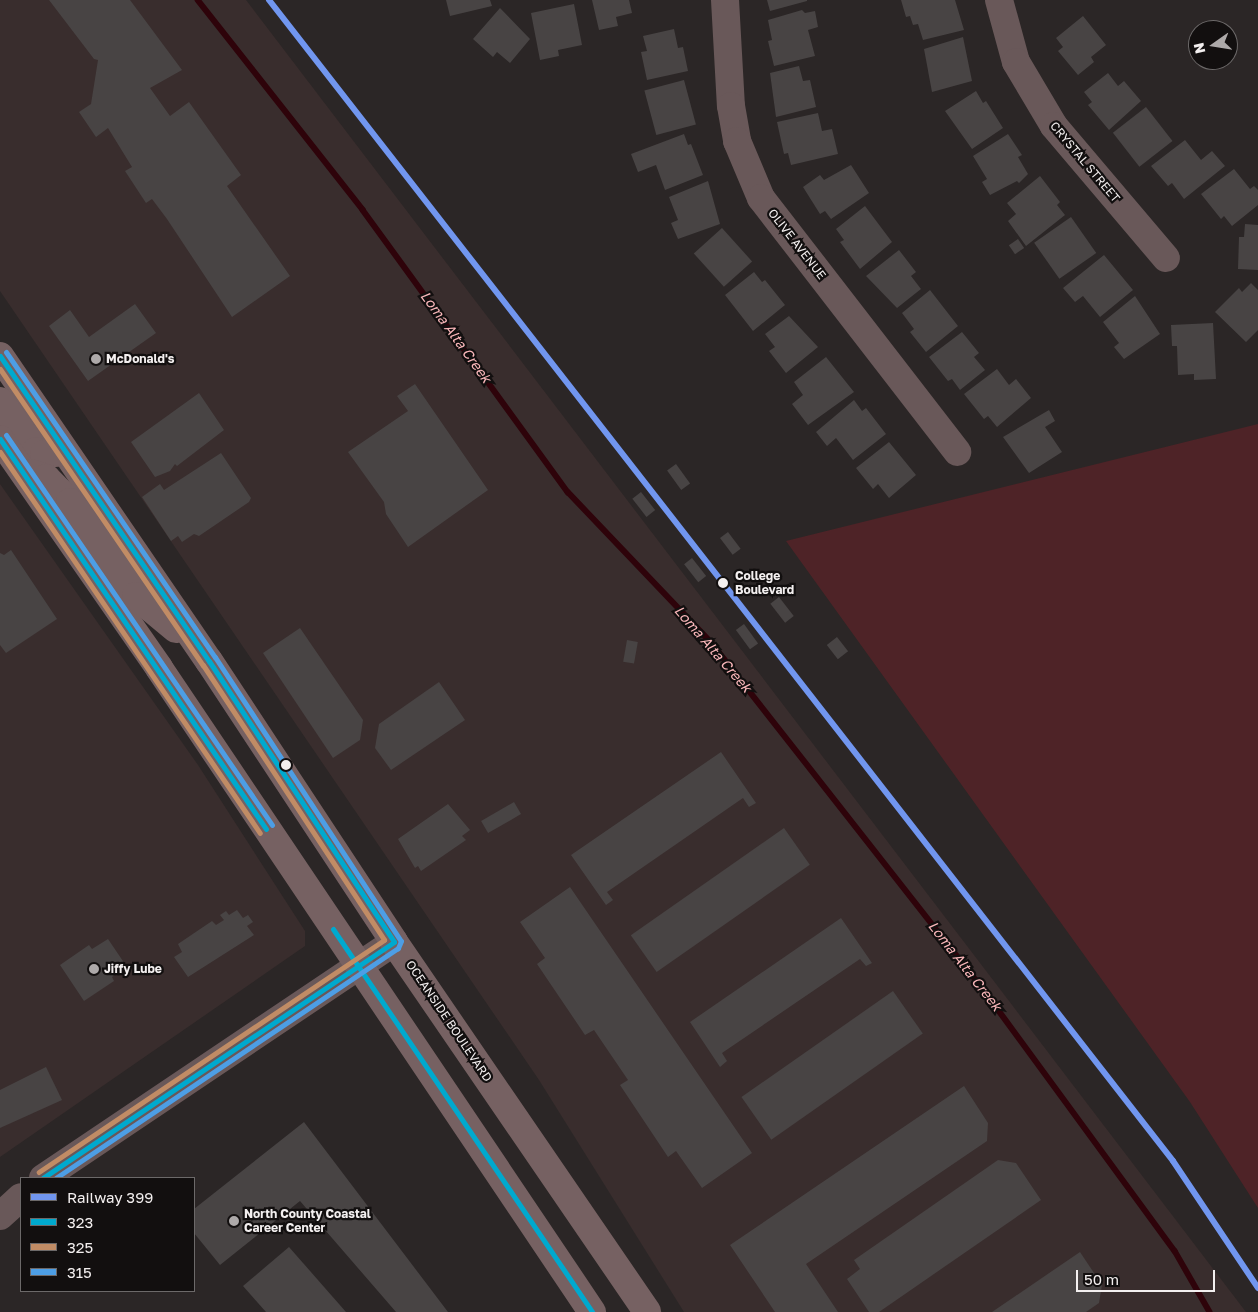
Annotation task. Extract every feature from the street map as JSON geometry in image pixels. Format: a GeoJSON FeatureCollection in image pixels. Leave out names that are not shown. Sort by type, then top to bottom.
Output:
{"type":"FeatureCollection","features":[{"type":"Feature","properties":{"kind":"main road","name":"OCEANSIDE BOULEVARD"},"geometry":{"type":"LineString","coordinates":[[0,356],[199,647],[394,942],[648,1312]]}},
{"type":"Feature","properties":{"kind":"main road"},"geometry":{"type":"LineString","coordinates":[[0,401],[36,451],[44,454],[66,452]]}},
{"type":"Feature","properties":{"kind":"main road"},"geometry":{"type":"LineString","coordinates":[[0,439],[592,1312]]}},
{"type":"Feature","properties":{"kind":"main road"},"geometry":{"type":"LineString","coordinates":[[24,474],[35,472],[53,485],[70,502],[136,596],[199,647]]}},
{"type":"Feature","properties":{"kind":"street","name":"OLIVE AVENUE"},"geometry":{"type":"LineString","coordinates":[[725,0],[731,106],[738,141],[761,198],[957,452]]}},
{"type":"Feature","properties":{"kind":"street","name":"CRYSTAL STREET"},"geometry":{"type":"LineString","coordinates":[[999,0],[1016,62],[1054,126],[1166,258]]}},
{"type":"Feature","properties":{"kind":"street"},"geometry":{"type":"LineString","coordinates":[[44,1177],[394,942]]}},
{"type":"Feature","properties":{"kind":"street"},"geometry":{"type":"LineString","coordinates":[[0,1216],[20,1198]]}},
{"type":"Feature","properties":{"kind":"shaded area"},"geometry":{"type":"Polygon","coordinates":[[[0,0],[246,0],[1246,1312],[684,1312],[539,1080],[0,291],[0,0]]]}},
{"type":"Feature","properties":{"kind":"shaded area"},"geometry":{"type":"Polygon","coordinates":[[[1258,424],[1258,1208],[1190,1102],[786,541],[1258,424]]]}},
{"type":"Feature","properties":{"kind":"shaded area"},"geometry":{"type":"Polygon","coordinates":[[[0,484],[198,765],[305,931],[305,946],[0,1157],[0,484]]]}},
{"type":"Feature","properties":{"kind":"building"},"geometry":{"type":"Polygon","coordinates":[[[49,0],[130,0],[182,70],[150,88],[170,116],[189,102],[241,175],[227,186],[290,276],[232,317],[167,219],[152,199],[146,203],[125,171],[132,167],[108,128],[96,137],[79,112],[91,104],[98,60],[94,59],[49,0]]]}},
{"type":"Feature","properties":{"kind":"building"},"geometry":{"type":"Polygon","coordinates":[[[446,0],[490,0],[492,6],[450,16],[446,0]]]}},
{"type":"Feature","properties":{"kind":"building"},"geometry":{"type":"Polygon","coordinates":[[[592,0],[629,0],[632,13],[616,17],[618,26],[599,30],[592,0]]]}},
{"type":"Feature","properties":{"kind":"building"},"geometry":{"type":"Polygon","coordinates":[[[767,0],[807,0],[807,1],[770,11],[767,0]]]}},
{"type":"Feature","properties":{"kind":"building"},"geometry":{"type":"Polygon","coordinates":[[[901,0],[955,0],[964,30],[923,40],[918,24],[913,25],[910,16],[906,17],[901,0]]]}},
{"type":"Feature","properties":{"kind":"building"},"geometry":{"type":"Polygon","coordinates":[[[574,4],[582,45],[558,50],[559,56],[540,60],[531,13],[574,4]]]}},
{"type":"Feature","properties":{"kind":"building"},"geometry":{"type":"Polygon","coordinates":[[[500,8],[530,39],[510,63],[497,52],[493,57],[473,39],[500,8]]]}},
{"type":"Feature","properties":{"kind":"building"},"geometry":{"type":"Polygon","coordinates":[[[802,10],[805,13],[815,11],[818,27],[808,30],[815,56],[774,66],[768,41],[772,40],[768,20],[802,10]]]}},
{"type":"Feature","properties":{"kind":"building"},"geometry":{"type":"Polygon","coordinates":[[[1083,16],[1106,45],[1091,57],[1094,62],[1078,75],[1058,51],[1063,47],[1056,38],[1083,16]]]}},
{"type":"Feature","properties":{"kind":"building"},"geometry":{"type":"Polygon","coordinates":[[[674,29],[678,48],[683,47],[688,71],[647,80],[641,52],[647,51],[643,36],[674,29]]]}},
{"type":"Feature","properties":{"kind":"building"},"geometry":{"type":"Polygon","coordinates":[[[963,37],[972,81],[932,92],[924,49],[963,37]]]}},
{"type":"Feature","properties":{"kind":"building"},"geometry":{"type":"Polygon","coordinates":[[[799,66],[803,81],[810,80],[816,107],[776,117],[770,73],[799,66]]]}},
{"type":"Feature","properties":{"kind":"building"},"geometry":{"type":"Polygon","coordinates":[[[1108,73],[1118,86],[1124,81],[1141,101],[1109,130],[1088,105],[1092,102],[1084,92],[1108,73]]]}},
{"type":"Feature","properties":{"kind":"building"},"geometry":{"type":"Polygon","coordinates":[[[684,80],[696,124],[656,135],[644,91],[684,80]]]}},
{"type":"Feature","properties":{"kind":"building"},"geometry":{"type":"Polygon","coordinates":[[[976,91],[983,103],[986,101],[1003,128],[972,149],[945,111],[976,91]]]}},
{"type":"Feature","properties":{"kind":"building"},"geometry":{"type":"Polygon","coordinates":[[[1146,107],[1172,141],[1139,167],[1113,133],[1146,107]]]}},
{"type":"Feature","properties":{"kind":"building"},"geometry":{"type":"Polygon","coordinates":[[[818,113],[822,131],[832,129],[838,154],[791,165],[788,153],[784,154],[777,122],[818,113]]]}},
{"type":"Feature","properties":{"kind":"building"},"geometry":{"type":"Polygon","coordinates":[[[684,134],[688,145],[691,144],[703,175],[665,190],[656,165],[638,172],[631,154],[684,134]]]}},
{"type":"Feature","properties":{"kind":"building"},"geometry":{"type":"Polygon","coordinates":[[[1008,134],[1022,155],[1018,157],[1028,174],[1019,183],[1017,181],[990,195],[982,182],[987,179],[973,156],[1008,134]]]}},
{"type":"Feature","properties":{"kind":"building"},"geometry":{"type":"Polygon","coordinates":[[[1185,140],[1201,160],[1212,151],[1225,166],[1184,199],[1172,183],[1168,186],[1151,166],[1185,140]]]}},
{"type":"Feature","properties":{"kind":"building"},"geometry":{"type":"Polygon","coordinates":[[[851,165],[869,193],[831,219],[825,211],[820,214],[803,187],[820,175],[824,180],[851,165]]]}},
{"type":"Feature","properties":{"kind":"building"},"geometry":{"type":"Polygon","coordinates":[[[1234,169],[1250,189],[1254,186],[1258,190],[1258,205],[1232,226],[1224,216],[1221,219],[1201,194],[1234,169]]]}},
{"type":"Feature","properties":{"kind":"building"},"geometry":{"type":"Polygon","coordinates":[[[1040,176],[1060,202],[1057,205],[1065,215],[1026,246],[1008,221],[1016,214],[1007,203],[1040,176]]]}},
{"type":"Feature","properties":{"kind":"building"},"geometry":{"type":"Polygon","coordinates":[[[708,181],[720,224],[678,239],[671,223],[678,220],[669,197],[708,181]]]}},
{"type":"Feature","properties":{"kind":"building"},"geometry":{"type":"Polygon","coordinates":[[[865,206],[892,242],[860,269],[840,242],[844,240],[836,229],[865,206]]]}},
{"type":"Feature","properties":{"kind":"building"},"geometry":{"type":"Polygon","coordinates":[[[1071,217],[1096,253],[1059,279],[1034,243],[1071,217]]]}},
{"type":"Feature","properties":{"kind":"building"},"geometry":{"type":"Polygon","coordinates":[[[1245,224],[1258,225],[1258,270],[1238,269],[1239,237],[1244,237],[1245,224]]]}},
{"type":"Feature","properties":{"kind":"building"},"geometry":{"type":"Polygon","coordinates":[[[722,228],[752,261],[724,287],[694,253],[722,228]]]}},
{"type":"Feature","properties":{"kind":"building"},"geometry":{"type":"Polygon","coordinates":[[[1018,239],[1024,248],[1015,254],[1009,245],[1018,239]]]}},
{"type":"Feature","properties":{"kind":"building"},"geometry":{"type":"Polygon","coordinates":[[[899,250],[916,272],[911,276],[921,289],[897,308],[866,276],[899,250]]]}},
{"type":"Feature","properties":{"kind":"building"},"geometry":{"type":"Polygon","coordinates":[[[1104,255],[1133,290],[1100,317],[1083,296],[1075,302],[1063,288],[1104,255]]]}},
{"type":"Feature","properties":{"kind":"building"},"geometry":{"type":"Polygon","coordinates":[[[754,272],[762,282],[765,280],[785,305],[753,331],[725,295],[754,272]]]}},
{"type":"Feature","properties":{"kind":"building"},"geometry":{"type":"Polygon","coordinates":[[[1251,283],[1258,290],[1258,330],[1246,342],[1215,312],[1239,288],[1242,292],[1251,283]]]}},
{"type":"Feature","properties":{"kind":"building"},"geometry":{"type":"Polygon","coordinates":[[[930,290],[958,326],[926,352],[910,332],[914,329],[902,313],[930,290]]]}},
{"type":"Feature","properties":{"kind":"building"},"geometry":{"type":"Polygon","coordinates":[[[1135,296],[1160,334],[1124,359],[1114,347],[1119,343],[1103,322],[1135,296]]]}},
{"type":"Feature","properties":{"kind":"building","name":"McDonald's"},"geometry":{"type":"Polygon","coordinates":[[[135,304],[156,333],[88,381],[49,326],[70,310],[89,337],[135,304]]]}},
{"type":"Feature","properties":{"kind":"building"},"geometry":{"type":"Polygon","coordinates":[[[789,316],[818,347],[786,373],[769,351],[775,347],[765,334],[789,316]]]}},
{"type":"Feature","properties":{"kind":"building"},"geometry":{"type":"Polygon","coordinates":[[[1213,323],[1216,379],[1194,380],[1194,374],[1178,375],[1177,346],[1172,346],[1171,325],[1213,323]]]}},
{"type":"Feature","properties":{"kind":"building"},"geometry":{"type":"Polygon","coordinates":[[[962,332],[979,353],[974,357],[985,370],[960,390],[952,379],[948,381],[929,357],[962,332]]]}},
{"type":"Feature","properties":{"kind":"building"},"geometry":{"type":"Polygon","coordinates":[[[826,357],[854,392],[808,425],[792,404],[803,395],[794,382],[826,357]]]}},
{"type":"Feature","properties":{"kind":"building"},"geometry":{"type":"Polygon","coordinates":[[[997,369],[1009,385],[1016,379],[1031,398],[997,427],[988,416],[984,419],[964,394],[997,369]]]}},
{"type":"Feature","properties":{"kind":"building"},"geometry":{"type":"Polygon","coordinates":[[[415,384],[488,490],[408,547],[386,514],[384,502],[348,452],[408,411],[397,396],[415,384]]]}},
{"type":"Feature","properties":{"kind":"building"},"geometry":{"type":"Polygon","coordinates":[[[199,393],[224,430],[177,466],[175,464],[170,471],[155,477],[131,442],[199,393]]]}},
{"type":"Feature","properties":{"kind":"building"},"geometry":{"type":"Polygon","coordinates":[[[854,400],[862,411],[866,408],[886,434],[853,460],[836,438],[827,446],[816,432],[854,400]]]}},
{"type":"Feature","properties":{"kind":"building"},"geometry":{"type":"Polygon","coordinates":[[[1049,410],[1055,421],[1045,427],[1062,452],[1029,473],[1003,437],[1049,410]]]}},
{"type":"Feature","properties":{"kind":"building"},"geometry":{"type":"Polygon","coordinates":[[[889,442],[916,475],[889,498],[878,484],[873,489],[856,468],[889,442]]]}},
{"type":"Feature","properties":{"kind":"building"},"geometry":{"type":"Polygon","coordinates":[[[221,453],[251,498],[249,502],[199,536],[194,534],[182,542],[178,536],[171,541],[142,497],[160,484],[164,490],[221,453]]]}},
{"type":"Feature","properties":{"kind":"building"},"geometry":{"type":"Polygon","coordinates":[[[676,464],[690,483],[681,490],[667,470],[676,464]]]}},
{"type":"Feature","properties":{"kind":"building"},"geometry":{"type":"Polygon","coordinates":[[[641,492],[655,510],[646,517],[632,499],[641,492]]]}},
{"type":"Feature","properties":{"kind":"building"},"geometry":{"type":"Polygon","coordinates":[[[728,532],[741,549],[733,555],[720,538],[728,532]]]}},
{"type":"Feature","properties":{"kind":"building"},"geometry":{"type":"Polygon","coordinates":[[[11,550],[57,619],[6,653],[0,645],[0,553],[4,555],[11,550]]]}},
{"type":"Feature","properties":{"kind":"building"},"geometry":{"type":"Polygon","coordinates":[[[692,558],[706,576],[698,582],[684,564],[692,558]]]}},
{"type":"Feature","properties":{"kind":"building"},"geometry":{"type":"Polygon","coordinates":[[[779,597],[794,616],[785,623],[770,604],[779,597]]]}},
{"type":"Feature","properties":{"kind":"building"},"geometry":{"type":"Polygon","coordinates":[[[744,624],[758,643],[750,649],[736,630],[744,624]]]}},
{"type":"Feature","properties":{"kind":"building"},"geometry":{"type":"Polygon","coordinates":[[[300,628],[363,720],[360,740],[333,758],[263,653],[300,628]]]}},
{"type":"Feature","properties":{"kind":"building"},"geometry":{"type":"Polygon","coordinates":[[[837,637],[848,651],[838,659],[827,645],[837,637]]]}},
{"type":"Feature","properties":{"kind":"building"},"geometry":{"type":"Polygon","coordinates":[[[627,640],[638,642],[634,664],[623,662],[627,640]]]}},
{"type":"Feature","properties":{"kind":"building"},"geometry":{"type":"Polygon","coordinates":[[[439,682],[465,720],[391,770],[375,748],[379,724],[439,682]]]}},
{"type":"Feature","properties":{"kind":"building"},"geometry":{"type":"Polygon","coordinates":[[[721,752],[756,803],[749,807],[743,798],[607,892],[613,900],[606,905],[571,855],[721,752]]]}},
{"type":"Feature","properties":{"kind":"building"},"geometry":{"type":"Polygon","coordinates":[[[514,802],[521,814],[488,833],[481,821],[514,802]]]}},
{"type":"Feature","properties":{"kind":"building"},"geometry":{"type":"Polygon","coordinates":[[[448,804],[470,830],[462,836],[466,840],[421,871],[418,866],[415,868],[398,839],[448,804]]]}},
{"type":"Feature","properties":{"kind":"building"},"geometry":{"type":"Polygon","coordinates":[[[784,828],[810,865],[657,972],[631,935],[784,828]]]}},
{"type":"Feature","properties":{"kind":"building"},"geometry":{"type":"Polygon","coordinates":[[[570,887],[752,1153],[702,1188],[676,1151],[668,1157],[620,1085],[628,1080],[594,1030],[585,1035],[537,964],[545,958],[520,922],[570,887]]]}},
{"type":"Feature","properties":{"kind":"building"},"geometry":{"type":"Polygon","coordinates":[[[237,910],[243,918],[248,915],[253,922],[247,926],[254,935],[188,977],[174,957],[182,952],[178,944],[212,921],[216,925],[224,920],[220,915],[226,911],[229,915],[237,910]]]}},
{"type":"Feature","properties":{"kind":"building"},"geometry":{"type":"Polygon","coordinates":[[[841,918],[872,963],[866,966],[860,959],[722,1053],[727,1061],[720,1067],[690,1022],[841,918]]]}},
{"type":"Feature","properties":{"kind":"building"},"geometry":{"type":"Polygon","coordinates":[[[108,939],[127,967],[112,977],[114,981],[84,1001],[60,965],[89,945],[92,949],[108,939]]]}},
{"type":"Feature","properties":{"kind":"building"},"geometry":{"type":"Polygon","coordinates":[[[893,991],[923,1034],[771,1140],[741,1097],[893,991]]]}},
{"type":"Feature","properties":{"kind":"building"},"geometry":{"type":"Polygon","coordinates":[[[46,1067],[62,1100],[0,1128],[0,1090],[46,1067]]]}},
{"type":"Feature","properties":{"kind":"building"},"geometry":{"type":"Polygon","coordinates":[[[964,1086],[988,1123],[987,1141],[806,1264],[838,1312],[775,1312],[730,1245],[964,1086]]]}},
{"type":"Feature","properties":{"kind":"building","name":"North County Coastal Career Center"},"geometry":{"type":"Polygon","coordinates":[[[304,1122],[448,1312],[396,1312],[300,1201],[220,1265],[195,1234],[195,1208],[304,1122]]]}},
{"type":"Feature","properties":{"kind":"building"},"geometry":{"type":"Polygon","coordinates":[[[998,1160],[1016,1163],[1041,1200],[879,1312],[869,1312],[847,1279],[860,1269],[854,1260],[998,1160]]]}},
{"type":"Feature","properties":{"kind":"building"},"geometry":{"type":"Polygon","coordinates":[[[289,1247],[346,1312],[266,1312],[243,1286],[289,1247]]]}},
{"type":"Feature","properties":{"kind":"building"},"geometry":{"type":"Polygon","coordinates":[[[1080,1252],[1102,1285],[1099,1303],[1086,1312],[992,1312],[1080,1252]]]}},
{"type":"Feature","properties":{"kind":"waterway","name":"Loma Alta Creek"},"geometry":{"type":"LineString","coordinates":[[198,0],[363,210],[568,492],[711,642],[986,993],[1175,1251],[1210,1312]]}},
{"type":"Feature","properties":{"kind":"rail line","name":"399"},"geometry":{"type":"LineString","coordinates":[[269,0],[1173,1161],[1258,1288]]}},
{"type":"Feature","properties":{"kind":"transit line","name":"315"},"geometry":{"type":"LineString","coordinates":[[6,352],[215,657],[401,941],[398,948],[57,1177]]}},
{"type":"Feature","properties":{"kind":"transit line","name":"323"},"geometry":{"type":"LineString","coordinates":[[0,356],[209,661],[394,942],[44,1177]]}},
{"type":"Feature","properties":{"kind":"transit line","name":"325"},"geometry":{"type":"LineString","coordinates":[[0,369],[203,665],[384,940],[39,1172]]}},
{"type":"Feature","properties":{"kind":"transit line","name":"315"},"geometry":{"type":"LineString","coordinates":[[6,435],[272,825]]}},
{"type":"Feature","properties":{"kind":"transit line","name":"323"},"geometry":{"type":"LineString","coordinates":[[0,439],[266,829]]}},
{"type":"Feature","properties":{"kind":"transit line","name":"325"},"geometry":{"type":"LineString","coordinates":[[0,452],[260,833]]}},
{"type":"Feature","properties":{"kind":"transit line","name":"323"},"geometry":{"type":"LineString","coordinates":[[333,929],[592,1312]]}},
{"type":"Feature","properties":{"kind":"place","name":"McDonald's"},"geometry":{"type":"Point","coordinates":[96,359]}},
{"type":"Feature","properties":{"kind":"place","name":"College Boulevard"},"geometry":{"type":"Point","coordinates":[723,583]}},
{"type":"Feature","properties":{"kind":"place","name":"Jiffy Lube"},"geometry":{"type":"Point","coordinates":[94,969]}},
{"type":"Feature","properties":{"kind":"place","name":"North County Coastal Career Center"},"geometry":{"type":"Point","coordinates":[234,1221]}}]}
